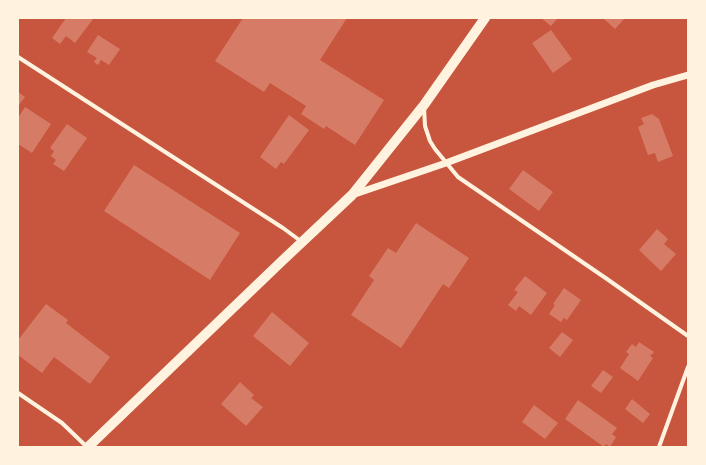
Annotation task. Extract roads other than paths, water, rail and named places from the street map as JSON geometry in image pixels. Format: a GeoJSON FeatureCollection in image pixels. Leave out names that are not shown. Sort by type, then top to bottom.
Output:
{"type":"FeatureCollection","features":[{"type":"Feature","properties":{"kind":"main road"},"geometry":{"type":"LineString","coordinates":[[88,447],[352,195],[424,105],[485,18]]}},
{"type":"Feature","properties":{"kind":"street"},"geometry":{"type":"LineString","coordinates":[[18,56],[283,228],[302,242]]}},
{"type":"Feature","properties":{"kind":"street"},"geometry":{"type":"LineString","coordinates":[[352,195],[446,163],[653,85],[688,75]]}},
{"type":"Feature","properties":{"kind":"street"},"geometry":{"type":"LineString","coordinates":[[424,105],[425,126],[430,141],[458,177],[688,336]]}},
{"type":"Feature","properties":{"kind":"street"},"geometry":{"type":"LineString","coordinates":[[659,447],[688,367]]}},
{"type":"Feature","properties":{"kind":"street"},"geometry":{"type":"LineString","coordinates":[[18,393],[62,423],[88,447]]}}]}
